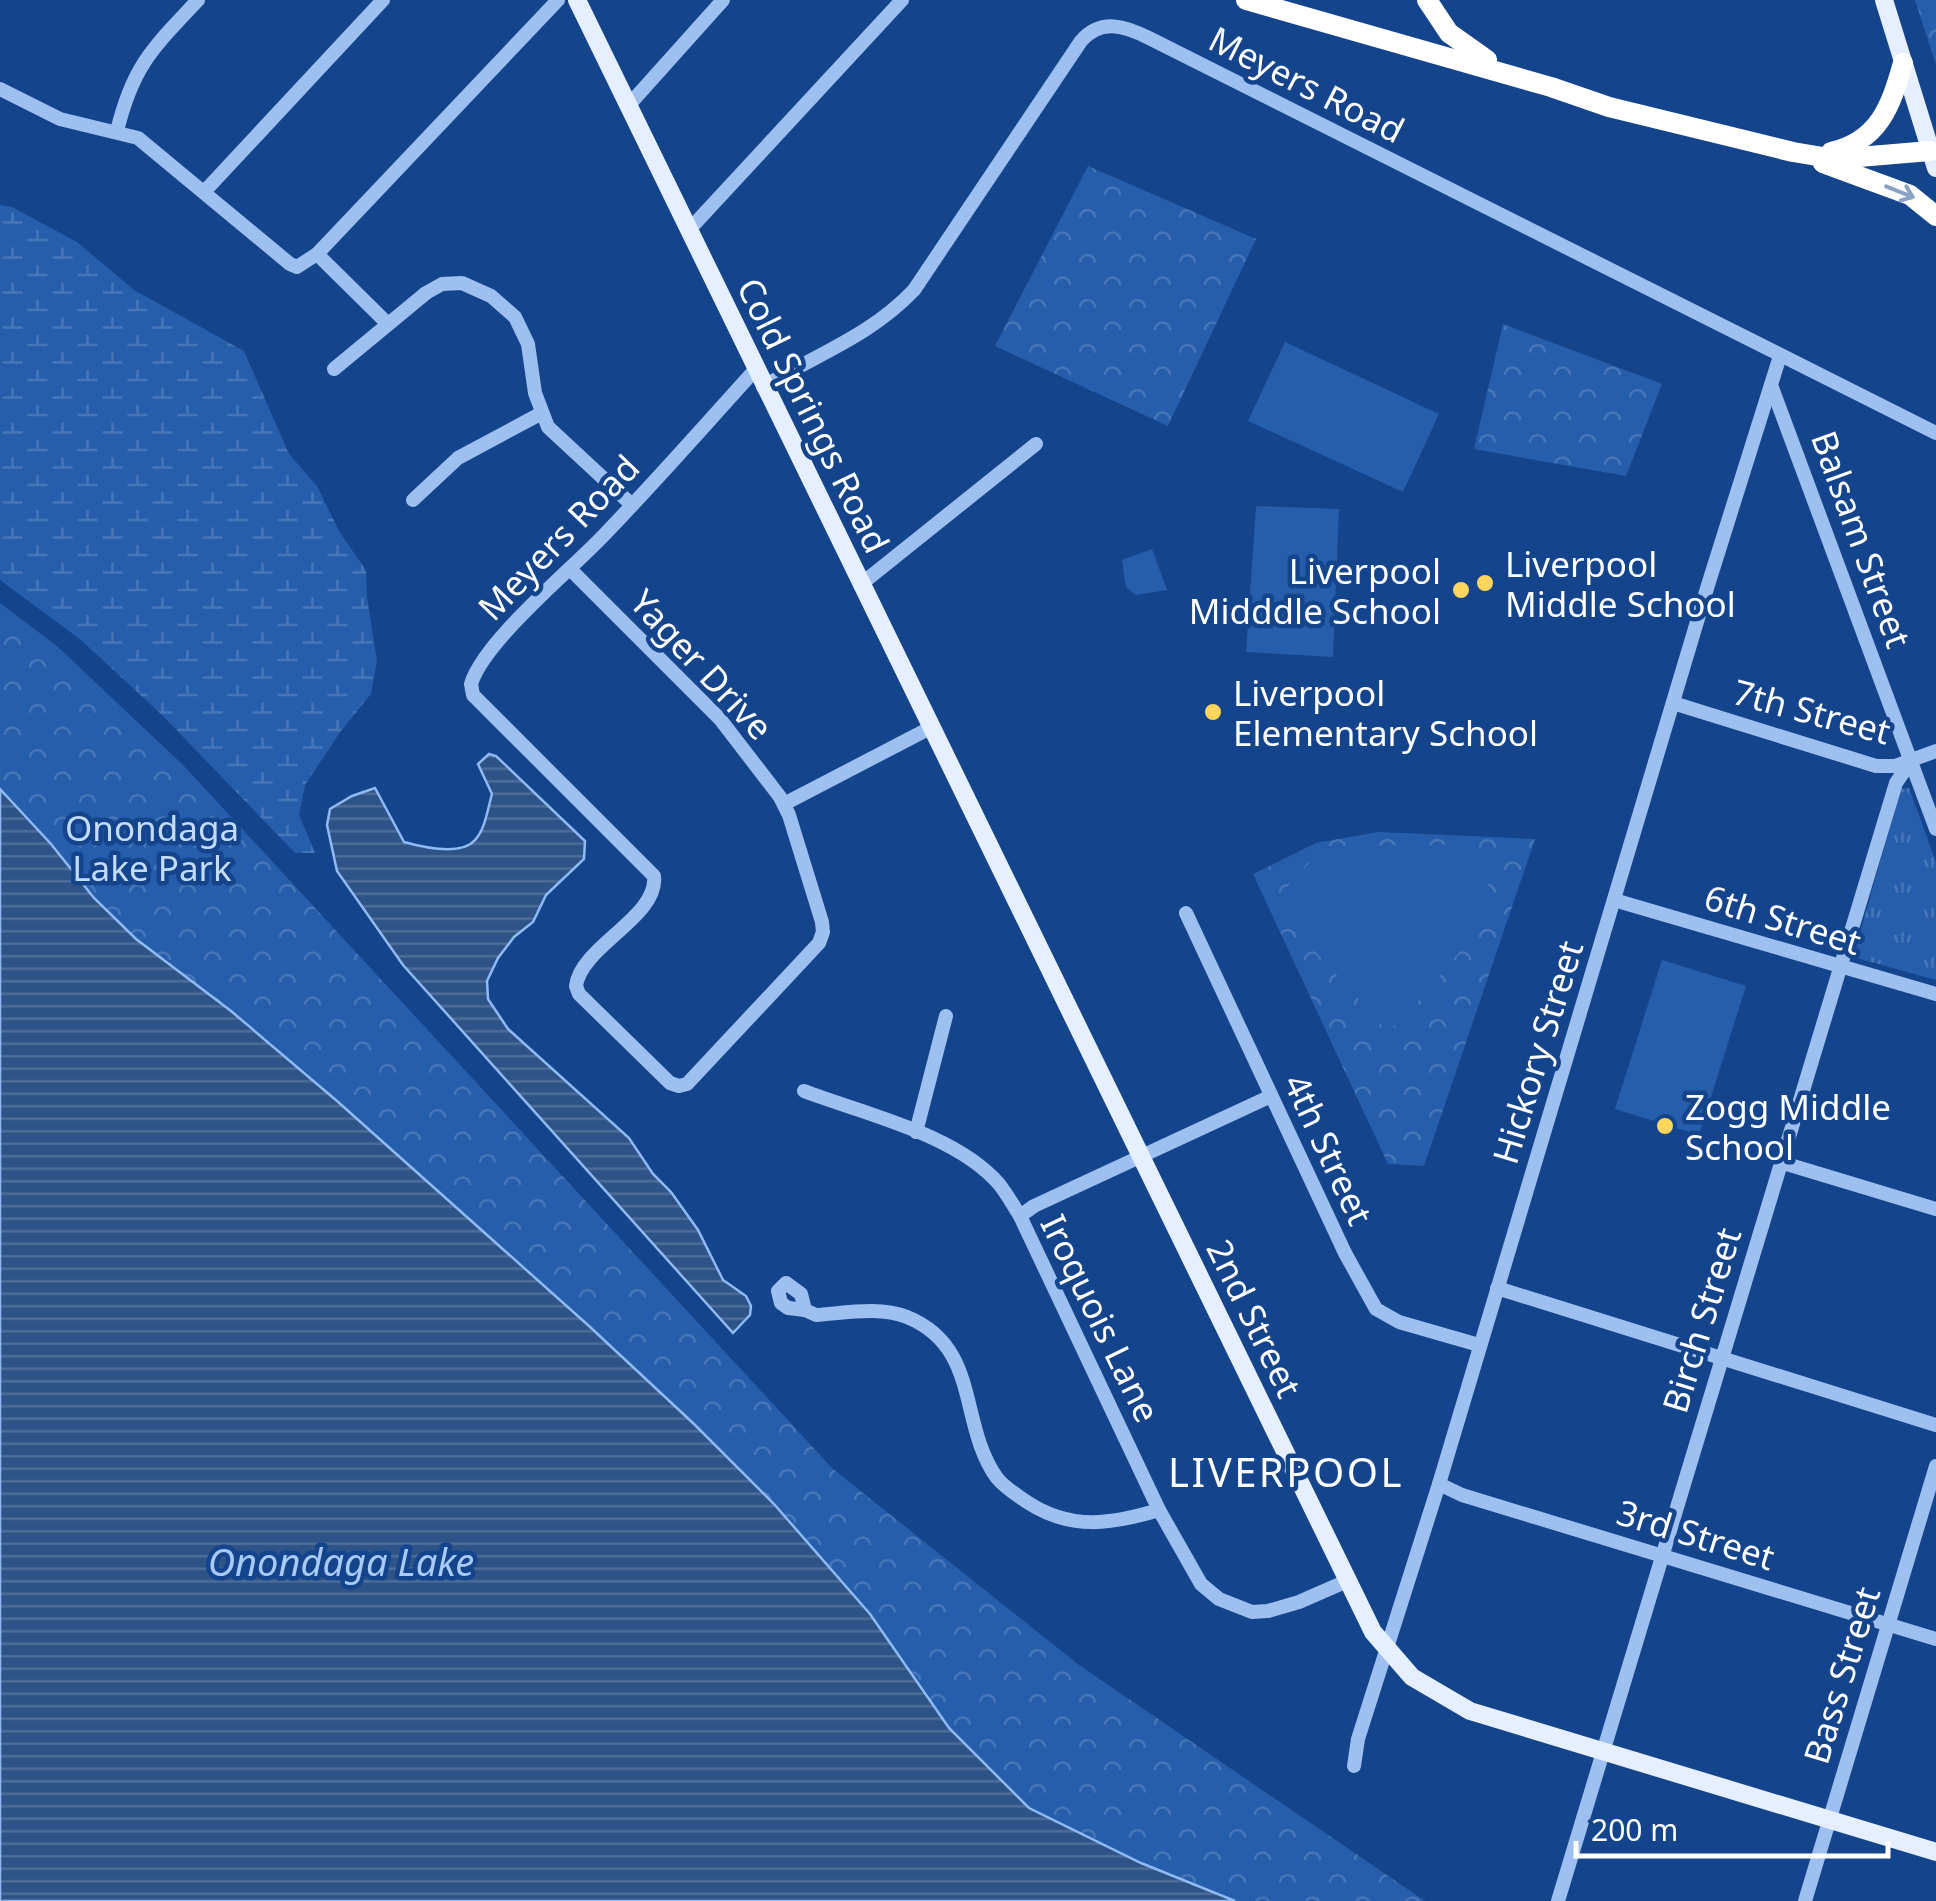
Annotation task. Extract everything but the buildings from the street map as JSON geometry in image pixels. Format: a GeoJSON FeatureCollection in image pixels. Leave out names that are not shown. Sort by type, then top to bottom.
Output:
{"type":"FeatureCollection","features":[{"type":"Feature","properties":{"kind":"highway"},"geometry":{"type":"LineString","coordinates":[[1246,0],[1674,124],[1792,152],[1835,159],[1933,160]]}},
{"type":"Feature","properties":{"kind":"highway"},"geometry":{"type":"LineString","coordinates":[[1274,0],[1602,94],[1674,124]]}},
{"type":"Feature","properties":{"kind":"highway"},"geometry":{"type":"LineString","coordinates":[[1428,0],[1448,33],[1487,60]]}},
{"type":"Feature","properties":{"kind":"highway"},"geometry":{"type":"LineString","coordinates":[[1792,152],[1836,151],[1857,143],[1875,129],[1887,112],[1903,63]]}},
{"type":"Feature","properties":{"kind":"highway"},"geometry":{"type":"LineString","coordinates":[[1792,152],[1910,194],[1936,216]]}},
{"type":"Feature","properties":{"kind":"main road","name":"Cold Springs Road"},"geometry":{"type":"LineString","coordinates":[[577,0],[996,857]]}},
{"type":"Feature","properties":{"kind":"main road"},"geometry":{"type":"LineString","coordinates":[[1884,0],[1933,160]]}},
{"type":"Feature","properties":{"kind":"main road","name":"2nd Street"},"geometry":{"type":"LineString","coordinates":[[996,857],[1365,1618],[1412,1677],[1470,1711],[1936,1852]]}},
{"type":"Feature","properties":{"kind":"street"},"geometry":{"type":"LineString","coordinates":[[117,131],[137,70],[198,0]]}},
{"type":"Feature","properties":{"kind":"street"},"geometry":{"type":"LineString","coordinates":[[204,192],[383,0]]}},
{"type":"Feature","properties":{"kind":"street"},"geometry":{"type":"LineString","coordinates":[[0,89],[60,119],[138,138],[290,264],[305,264],[558,0]]}},
{"type":"Feature","properties":{"kind":"street"},"geometry":{"type":"LineString","coordinates":[[628,106],[723,0]]}},
{"type":"Feature","properties":{"kind":"street"},"geometry":{"type":"LineString","coordinates":[[688,231],[902,0]]}},
{"type":"Feature","properties":{"kind":"street","name":"Meyers Road"},"geometry":{"type":"LineString","coordinates":[[784,804],[823,932],[819,943],[687,1084],[679,1086],[670,1082],[579,994],[576,986],[584,968],[653,894],[654,876],[473,695],[471,684],[487,656],[759,378],[856,338],[890,316],[914,290],[1081,41],[1096,28],[1113,26],[1150,38],[1936,433]]}},
{"type":"Feature","properties":{"kind":"street"},"geometry":{"type":"LineString","coordinates":[[317,254],[388,324]]}},
{"type":"Feature","properties":{"kind":"street"},"geometry":{"type":"LineString","coordinates":[[334,369],[426,293],[442,284],[462,283],[477,288],[515,317],[524,330],[540,414],[548,426],[632,504]]}},
{"type":"Feature","properties":{"kind":"street","name":"Hickory Street"},"geometry":{"type":"LineString","coordinates":[[1354,1766],[1358,1739],[1388,1651],[1392,1627],[1780,356]]}},
{"type":"Feature","properties":{"kind":"street","name":"Balsam Street"},"geometry":{"type":"LineString","coordinates":[[1771,385],[1936,828]]}},
{"type":"Feature","properties":{"kind":"street"},"geometry":{"type":"LineString","coordinates":[[414,500],[458,458],[540,414]]}},
{"type":"Feature","properties":{"kind":"street"},"geometry":{"type":"LineString","coordinates":[[860,585],[1036,444]]}},
{"type":"Feature","properties":{"kind":"street","name":"Yager Drive"},"geometry":{"type":"LineString","coordinates":[[570,568],[720,719],[784,804]]}},
{"type":"Feature","properties":{"kind":"street","name":"7th Street"},"geometry":{"type":"LineString","coordinates":[[1673,703],[1876,766],[1895,766],[1936,750]]}},
{"type":"Feature","properties":{"kind":"street"},"geometry":{"type":"LineString","coordinates":[[784,804],[932,727]]}},
{"type":"Feature","properties":{"kind":"street","name":"Birch Street"},"geometry":{"type":"LineString","coordinates":[[1558,1901],[1896,783],[1912,761]]}},
{"type":"Feature","properties":{"kind":"street","name":"6th Street"},"geometry":{"type":"LineString","coordinates":[[1614,900],[1936,994]]}},
{"type":"Feature","properties":{"kind":"street","name":"4th Street"},"geometry":{"type":"LineString","coordinates":[[1186,913],[1345,1253],[1376,1309],[1398,1322],[1479,1345]]}},
{"type":"Feature","properties":{"kind":"street"},"geometry":{"type":"LineString","coordinates":[[916,1132],[946,1016]]}},
{"type":"Feature","properties":{"kind":"street","name":"Iroquois Lane"},"geometry":{"type":"LineString","coordinates":[[804,1091],[916,1132],[988,1173],[1020,1216],[1159,1510],[1201,1584],[1239,1609],[1268,1612],[1347,1581]]}},
{"type":"Feature","properties":{"kind":"street"},"geometry":{"type":"LineString","coordinates":[[1020,1216],[1271,1096]]}},
{"type":"Feature","properties":{"kind":"street"},"geometry":{"type":"LineString","coordinates":[[1780,1162],[1936,1209]]}},
{"type":"Feature","properties":{"kind":"street"},"geometry":{"type":"LineString","coordinates":[[1497,1288],[1936,1425]]}},
{"type":"Feature","properties":{"kind":"street"},"geometry":{"type":"LineString","coordinates":[[806,1310],[816,1315],[886,1311],[907,1316],[928,1328],[956,1359],[984,1453],[997,1478],[1042,1512],[1082,1524],[1117,1522],[1159,1510]]}},
{"type":"Feature","properties":{"kind":"street","name":"Bass Street"},"geometry":{"type":"LineString","coordinates":[[1804,1901],[1936,1466]]}},
{"type":"Feature","properties":{"kind":"street","name":"3rd Street"},"geometry":{"type":"LineString","coordinates":[[1438,1484],[1936,1639]]}},
{"type":"Feature","properties":{"kind":"green space"},"geometry":{"type":"Polygon","coordinates":[[[1915,0],[1936,0],[1936,65],[1915,0]]]}},
{"type":"Feature","properties":{"kind":"green space"},"geometry":{"type":"Polygon","coordinates":[[[1088,166],[1256,239],[1168,426],[995,346],[1088,166]]]}},
{"type":"Feature","properties":{"kind":"green space"},"geometry":{"type":"Polygon","coordinates":[[[0,205],[12,207],[77,242],[134,290],[244,351],[289,454],[317,486],[340,533],[366,570],[377,661],[371,694],[305,785],[299,815],[315,853],[295,853],[162,715],[81,640],[0,580],[0,205]]]}},
{"type":"Feature","properties":{"kind":"green space"},"geometry":{"type":"Polygon","coordinates":[[[1503,324],[1662,384],[1626,476],[1474,449],[1503,324]]]}},
{"type":"Feature","properties":{"kind":"green space"},"geometry":{"type":"Polygon","coordinates":[[[1285,342],[1439,414],[1403,492],[1248,421],[1285,342]]]}},
{"type":"Feature","properties":{"kind":"green space"},"geometry":{"type":"Polygon","coordinates":[[[1256,506],[1339,509],[1333,657],[1246,652],[1256,506]]]}},
{"type":"Feature","properties":{"kind":"green space"},"geometry":{"type":"Polygon","coordinates":[[[1152,549],[1167,590],[1136,595],[1126,587],[1122,560],[1152,549]]]}},
{"type":"Feature","properties":{"kind":"green space","name":"Onondaga Lake Park"},"geometry":{"type":"Polygon","coordinates":[[[0,603],[58,647],[184,766],[833,1469],[1079,1665],[1425,1901],[1235,1901],[1141,1863],[1029,1808],[949,1728],[870,1614],[774,1504],[694,1424],[337,1101],[231,1011],[136,939],[93,898],[51,844],[0,789],[0,603]]]}},
{"type":"Feature","properties":{"kind":"green space"},"geometry":{"type":"Polygon","coordinates":[[[1909,788],[1936,862],[1936,980],[1853,957],[1901,789],[1909,788]]]}},
{"type":"Feature","properties":{"kind":"green space"},"geometry":{"type":"Polygon","coordinates":[[[1378,832],[1535,839],[1424,1166],[1388,1164],[1253,874],[1316,843],[1378,832]]]}},
{"type":"Feature","properties":{"kind":"green space"},"geometry":{"type":"Polygon","coordinates":[[[1457,845],[1501,902],[1398,1026],[1382,1025],[1272,904],[1324,846],[1457,845]]]}},
{"type":"Feature","properties":{"kind":"green space"},"geometry":{"type":"Polygon","coordinates":[[[1662,960],[1746,986],[1699,1135],[1615,1109],[1662,960]]]}},
{"type":"Feature","properties":{"kind":"water"},"geometry":{"type":"Polygon","coordinates":[[[489,754],[496,756],[585,841],[584,859],[546,895],[533,922],[514,937],[498,958],[487,981],[488,999],[508,1029],[629,1138],[653,1174],[671,1192],[698,1230],[723,1280],[746,1296],[751,1306],[750,1315],[733,1333],[403,965],[337,871],[327,825],[330,809],[375,788],[404,842],[441,849],[469,845],[481,831],[492,794],[478,764],[489,754]]]}},
{"type":"Feature","properties":{"kind":"water","name":"Onondaga Lake"},"geometry":{"type":"Polygon","coordinates":[[[0,789],[94,898],[136,939],[231,1011],[337,1101],[694,1424],[774,1504],[870,1614],[949,1728],[1029,1808],[1141,1863],[1235,1901],[0,1901],[0,789]]]}},
{"type":"Feature","properties":{"kind":"place","name":"Liverpool Middle School"},"geometry":{"type":"Point","coordinates":[1485,583]}},
{"type":"Feature","properties":{"kind":"place","name":"Liverpool Midddle School"},"geometry":{"type":"Point","coordinates":[1461,590]}},
{"type":"Feature","properties":{"kind":"place","name":"Liverpool Elementary School"},"geometry":{"type":"Point","coordinates":[1213,712]}},
{"type":"Feature","properties":{"kind":"place","name":"Zogg Middle School"},"geometry":{"type":"Point","coordinates":[1665,1126]}},
{"type":"Feature","properties":{"kind":"district","name":"LIVERPOOL"},"geometry":{"type":"Point","coordinates":[1286,1471]}}]}
